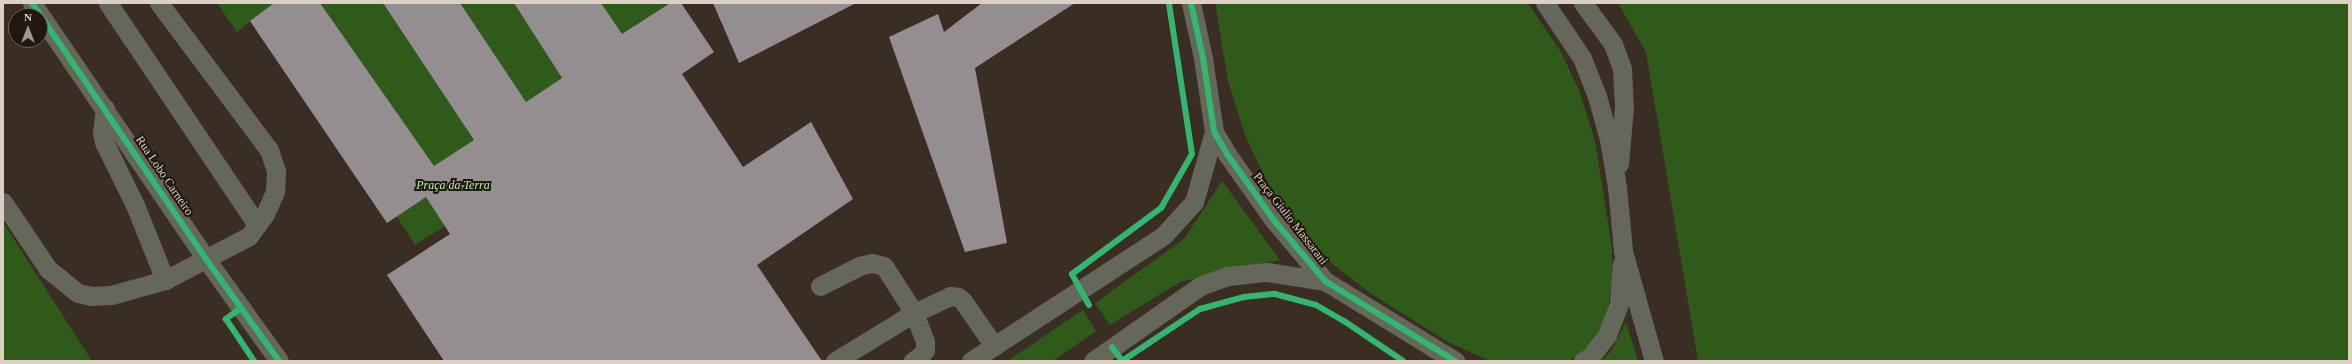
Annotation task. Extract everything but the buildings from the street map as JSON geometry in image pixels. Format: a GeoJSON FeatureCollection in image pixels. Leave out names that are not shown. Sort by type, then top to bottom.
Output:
{"type":"FeatureCollection","features":[{"type":"Feature","properties":{"kind":"street"},"geometry":{"type":"LineString","coordinates":[[108,3],[257,225]]}},
{"type":"Feature","properties":{"kind":"street"},"geometry":{"type":"LineString","coordinates":[[3,202],[48,269],[78,293],[92,296],[111,295],[165,280],[249,236],[265,214],[275,192],[276,171],[269,150],[159,3]]}},
{"type":"Feature","properties":{"kind":"street","name":"Praça Giulio Massarani"},"geometry":{"type":"LineString","coordinates":[[1191,3],[1203,58],[1214,132],[1227,154],[1272,219],[1325,281],[1455,361]]}},
{"type":"Feature","properties":{"kind":"street"},"geometry":{"type":"LineString","coordinates":[[1545,3],[1582,58],[1597,96],[1608,140],[1617,187],[1623,251],[1619,303],[1607,336],[1590,357],[1583,361]]}},
{"type":"Feature","properties":{"kind":"street"},"geometry":{"type":"LineString","coordinates":[[1583,3],[1613,44],[1622,69],[1624,107],[1617,187]]}},
{"type":"Feature","properties":{"kind":"street","name":"Rua Lobo Carneiro"},"geometry":{"type":"LineString","coordinates":[[48,17],[105,108],[206,259],[279,361]]}},
{"type":"Feature","properties":{"kind":"street"},"geometry":{"type":"LineString","coordinates":[[105,108],[102,133],[104,142],[134,205],[165,280]]}},
{"type":"Feature","properties":{"kind":"street"},"geometry":{"type":"LineString","coordinates":[[971,361],[1164,235],[1194,202],[1214,132]]}},
{"type":"Feature","properties":{"kind":"street"},"geometry":{"type":"LineString","coordinates":[[1623,251],[1654,361]]}},
{"type":"Feature","properties":{"kind":"street"},"geometry":{"type":"LineString","coordinates":[[820,286],[859,266],[872,263],[884,266],[914,313],[925,342],[925,350],[913,361]]}},
{"type":"Feature","properties":{"kind":"street"},"geometry":{"type":"LineString","coordinates":[[1093,361],[1200,286],[1228,276],[1267,272],[1325,281]]}},
{"type":"Feature","properties":{"kind":"street"},"geometry":{"type":"LineString","coordinates":[[835,361],[914,313],[950,296],[958,297],[994,346]]}},
{"type":"Feature","properties":{"kind":"green space"},"geometry":{"type":"Polygon","coordinates":[[[217,3],[274,3],[237,32],[217,3]]]}},
{"type":"Feature","properties":{"kind":"green space","name":"Praça da Terra"},"geometry":{"type":"Polygon","coordinates":[[[320,3],[383,3],[473,138],[593,62],[625,112],[415,245],[383,195],[432,164],[320,3]]]}},
{"type":"Feature","properties":{"kind":"green space"},"geometry":{"type":"Polygon","coordinates":[[[460,3],[514,3],[562,78],[526,102],[460,3]]]}},
{"type":"Feature","properties":{"kind":"green space"},"geometry":{"type":"Polygon","coordinates":[[[601,3],[669,3],[622,34],[601,3]]]}},
{"type":"Feature","properties":{"kind":"green space"},"geometry":{"type":"Polygon","coordinates":[[[1215,3],[1528,3],[1561,52],[1579,90],[1595,141],[1612,248],[1612,280],[1607,315],[1596,337],[1578,356],[1568,361],[1490,361],[1448,342],[1370,293],[1334,265],[1292,221],[1270,187],[1246,138],[1228,81],[1215,3]]]}},
{"type":"Feature","properties":{"kind":"green space"},"geometry":{"type":"Polygon","coordinates":[[[1618,3],[2349,3],[2349,361],[1698,361],[1646,52],[1618,3]]]}},
{"type":"Feature","properties":{"kind":"green space"},"geometry":{"type":"Polygon","coordinates":[[[1222,181],[1280,260],[1180,282],[1110,325],[1095,303],[1184,239],[1222,181]]]}},
{"type":"Feature","properties":{"kind":"green space"},"geometry":{"type":"Polygon","coordinates":[[[3,222],[92,361],[3,361],[3,222]]]}},
{"type":"Feature","properties":{"kind":"green space"},"geometry":{"type":"Polygon","coordinates":[[[1083,310],[1096,331],[1053,361],[1007,361],[1083,310]]]}},
{"type":"Feature","properties":{"kind":"green space"},"geometry":{"type":"Polygon","coordinates":[[[1626,322],[1638,361],[1601,361],[1611,351],[1626,322]]]}},
{"type":"Feature","properties":{"kind":"cycle path"},"geometry":{"type":"LineString","coordinates":[[32,3],[206,259],[279,361]]}},
{"type":"Feature","properties":{"kind":"cycle path"},"geometry":{"type":"LineString","coordinates":[[1089,305],[1072,274],[1161,208],[1192,154],[1169,3]]}},
{"type":"Feature","properties":{"kind":"cycle path"},"geometry":{"type":"LineString","coordinates":[[1191,3],[1203,58],[1214,132],[1227,154],[1273,219],[1325,281],[1455,361]]}},
{"type":"Feature","properties":{"kind":"cycle path"},"geometry":{"type":"LineString","coordinates":[[1112,347],[1122,361],[1200,309],[1244,297],[1275,294],[1316,305],[1344,321],[1403,361]]}},
{"type":"Feature","properties":{"kind":"cycle path"},"geometry":{"type":"LineString","coordinates":[[241,308],[226,319],[254,361]]}}]}
